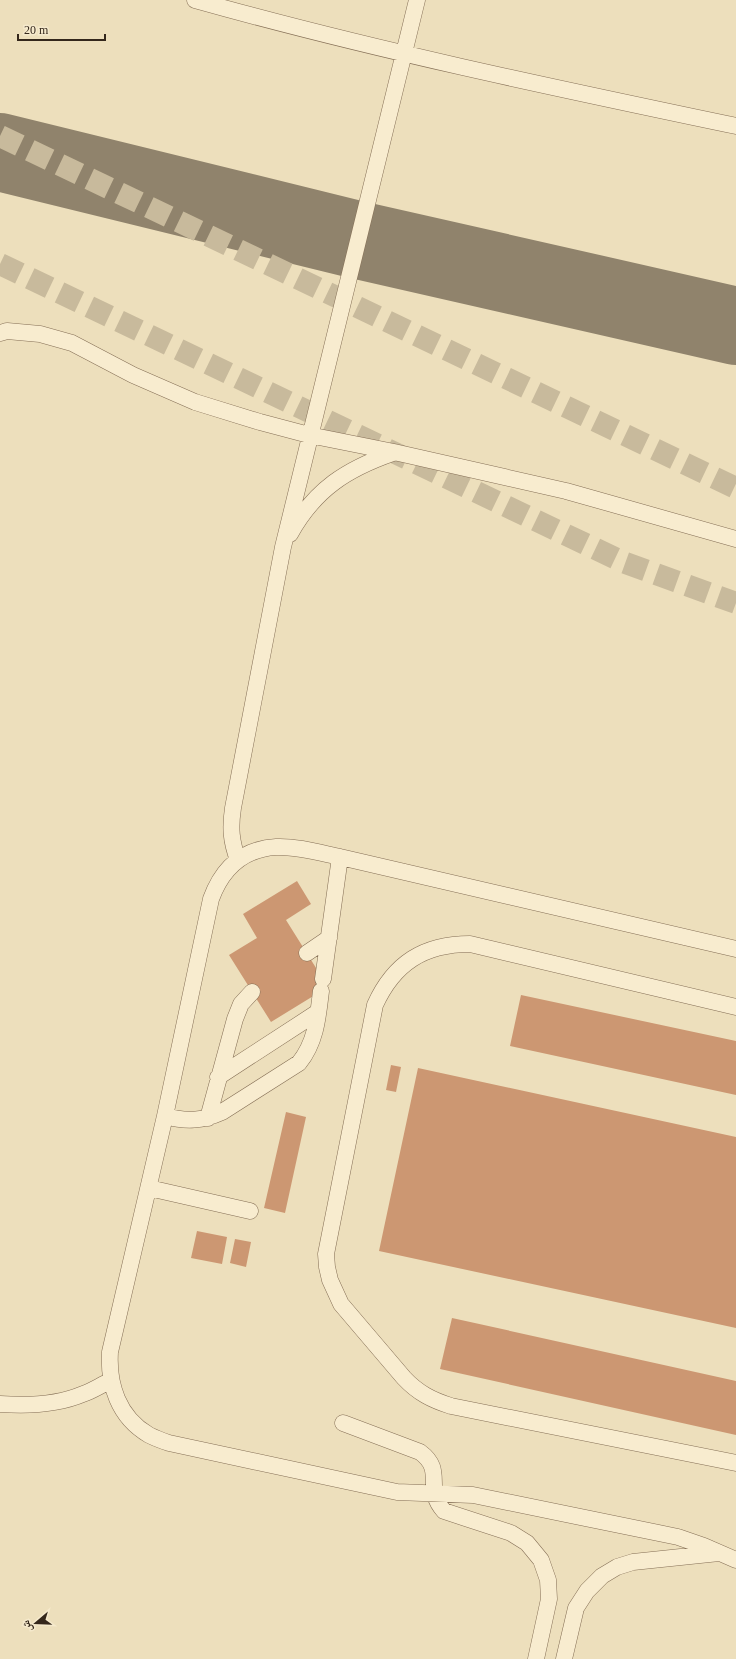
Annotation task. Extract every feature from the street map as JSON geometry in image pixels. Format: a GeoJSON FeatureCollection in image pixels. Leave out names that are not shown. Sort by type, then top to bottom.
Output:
{"type":"FeatureCollection","features":[{"type":"Feature","properties":{"kind":"lane"},"geometry":{"type":"LineString","coordinates":[[196,0],[312,32],[567,90],[736,126]]}},
{"type":"Feature","properties":{"kind":"lane"},"geometry":{"type":"LineString","coordinates":[[238,860],[232,843],[230,825],[283,547],[309,435],[406,53],[417,0]]}},
{"type":"Feature","properties":{"kind":"lane"},"geometry":{"type":"LineString","coordinates":[[0,333],[7,331],[40,334],[72,343],[133,375],[195,402],[260,422],[309,435],[394,452],[566,492],[736,539]]}},
{"type":"Feature","properties":{"kind":"lane"},"geometry":{"type":"LineString","coordinates":[[283,547],[298,521],[316,497],[340,478],[353,470],[394,452]]}},
{"type":"Feature","properties":{"kind":"lane"},"geometry":{"type":"LineString","coordinates":[[736,949],[340,857],[278,846],[257,850],[238,860],[225,871],[217,884],[211,900],[149,1188],[110,1352],[109,1366],[110,1381],[118,1402],[131,1420],[148,1435],[169,1443],[397,1492],[473,1495],[670,1535],[691,1540],[736,1560]]}},
{"type":"Feature","properties":{"kind":"lane"},"geometry":{"type":"LineString","coordinates":[[165,1116],[180,1120],[194,1120],[208,1118],[222,1112],[299,1063],[307,1054],[312,1043],[318,1012],[340,857]]}},
{"type":"Feature","properties":{"kind":"lane"},"geometry":{"type":"LineString","coordinates":[[307,953],[329,938]]}},
{"type":"Feature","properties":{"kind":"lane"},"geometry":{"type":"LineString","coordinates":[[736,1007],[470,944],[452,944],[435,948],[404,964],[382,989],[375,1005],[326,1254],[330,1280],[341,1304],[414,1389],[427,1397],[451,1406],[736,1463]]}},
{"type":"Feature","properties":{"kind":"lane"},"geometry":{"type":"LineString","coordinates":[[208,1118],[238,1011],[241,1004],[252,992]]}},
{"type":"Feature","properties":{"kind":"lane"},"geometry":{"type":"LineString","coordinates":[[218,1078],[318,1012]]}},
{"type":"Feature","properties":{"kind":"lane"},"geometry":{"type":"LineString","coordinates":[[149,1188],[250,1211]]}},
{"type":"Feature","properties":{"kind":"lane"},"geometry":{"type":"LineString","coordinates":[[0,1404],[19,1406],[51,1403],[82,1394],[110,1381]]}},
{"type":"Feature","properties":{"kind":"lane"},"geometry":{"type":"LineString","coordinates":[[343,1423],[420,1452],[427,1457],[432,1464],[434,1474],[433,1494],[437,1504],[444,1511],[511,1533],[527,1543],[540,1560],[548,1580],[549,1599],[536,1659]]}},
{"type":"Feature","properties":{"kind":"lane"},"geometry":{"type":"LineString","coordinates":[[564,1659],[576,1608],[587,1591],[602,1576],[617,1567],[633,1562],[719,1553]]}},
{"type":"Feature","properties":{"kind":"building"},"geometry":{"type":"Polygon","coordinates":[[[297,881],[311,904],[286,920],[328,987],[271,1022],[229,955],[257,938],[243,914],[297,881]]]}},
{"type":"Feature","properties":{"kind":"building"},"geometry":{"type":"Polygon","coordinates":[[[521,995],[736,1041],[736,1095],[510,1046],[521,995]]]}},
{"type":"Feature","properties":{"kind":"building"},"geometry":{"type":"Polygon","coordinates":[[[391,1065],[401,1067],[396,1092],[386,1090],[391,1065]]]}},
{"type":"Feature","properties":{"kind":"building"},"geometry":{"type":"Polygon","coordinates":[[[418,1068],[736,1137],[736,1328],[379,1251],[418,1068]]]}},
{"type":"Feature","properties":{"kind":"building"},"geometry":{"type":"Polygon","coordinates":[[[286,1112],[306,1117],[285,1213],[264,1208],[286,1112]]]}},
{"type":"Feature","properties":{"kind":"building"},"geometry":{"type":"Polygon","coordinates":[[[197,1231],[227,1237],[222,1264],[191,1258],[197,1231]]]}},
{"type":"Feature","properties":{"kind":"building"},"geometry":{"type":"Polygon","coordinates":[[[235,1239],[251,1242],[246,1267],[230,1263],[235,1239]]]}},
{"type":"Feature","properties":{"kind":"building"},"geometry":{"type":"Polygon","coordinates":[[[452,1318],[736,1381],[736,1435],[440,1369],[452,1318]]]}},
{"type":"Feature","properties":{"kind":"taxiway"},"geometry":{"type":"LineString","coordinates":[[0,152],[358,240],[736,326]]}},
{"type":"Feature","properties":{"kind":"tunnel"},"geometry":{"type":"LineString","coordinates":[[0,136],[736,488]]}},
{"type":"Feature","properties":{"kind":"tunnel"},"geometry":{"type":"LineString","coordinates":[[0,264],[623,562],[736,603]]}}]}
